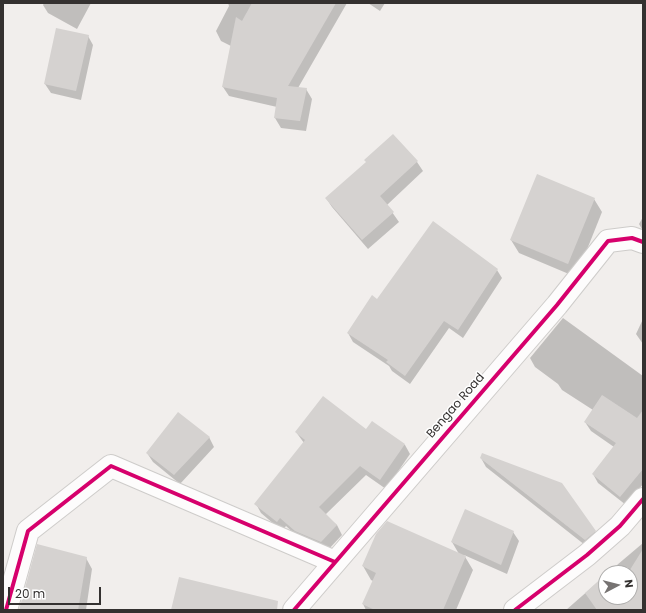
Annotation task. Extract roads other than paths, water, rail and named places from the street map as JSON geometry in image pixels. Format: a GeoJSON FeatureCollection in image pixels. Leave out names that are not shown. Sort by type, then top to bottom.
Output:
{"type":"FeatureCollection","features":[{"type":"Feature","properties":{"kind":"street","name":"Bengao Road"},"geometry":{"type":"LineString","coordinates":[[294,610],[557,305],[608,241],[632,238],[643,242]]}},
{"type":"Feature","properties":{"kind":"street"},"geometry":{"type":"LineString","coordinates":[[6,610],[28,531],[111,466],[335,562]]}},
{"type":"Feature","properties":{"kind":"street"},"geometry":{"type":"LineString","coordinates":[[515,610],[620,526],[643,499]]}}]}
